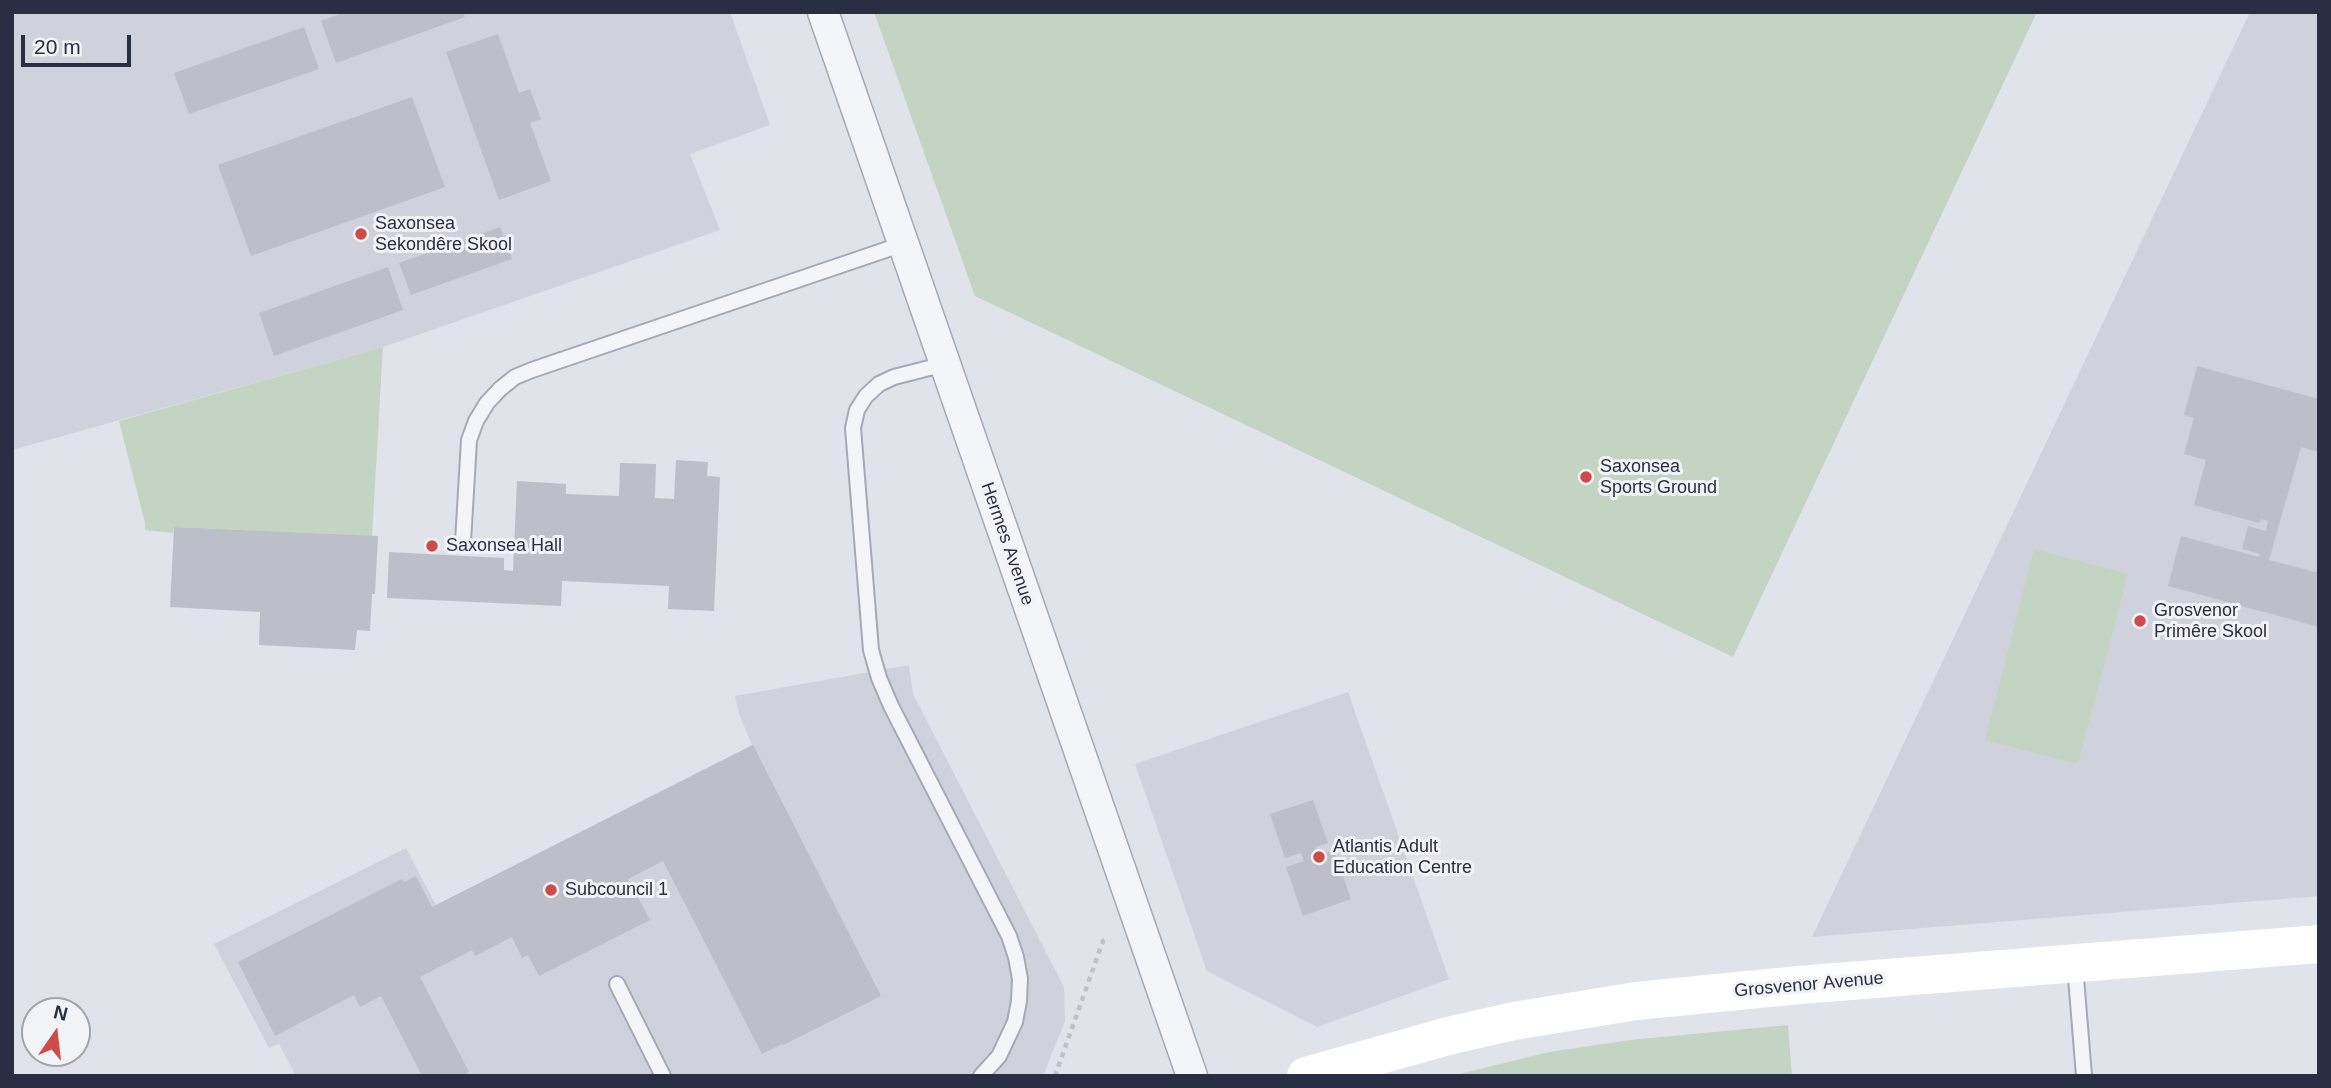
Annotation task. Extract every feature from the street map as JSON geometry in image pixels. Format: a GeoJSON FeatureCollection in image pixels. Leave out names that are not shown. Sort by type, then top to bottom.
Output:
{"type":"FeatureCollection","features":[{"type":"Feature","properties":{"kind":"street","name":"Hermes Avenue"},"geometry":{"type":"LineString","coordinates":[[823,12],[1192,1076]]}},
{"type":"Feature","properties":{"kind":"street","name":"Grosvenor Avenue"},"geometry":{"type":"LineString","coordinates":[[1306,1076],[1448,1036],[1575,1009],[1710,993],[2319,944]]}},
{"type":"Feature","properties":{"kind":"lane"},"geometry":{"type":"LineString","coordinates":[[463,542],[469,440],[487,403],[515,377],[903,244]]}},
{"type":"Feature","properties":{"kind":"lane"},"geometry":{"type":"LineString","coordinates":[[945,364],[894,377],[879,384],[866,396],[857,410],[853,428],[871,650],[879,678],[1009,936],[1016,957],[1020,979],[1015,1022],[999,1056],[981,1076]]}},
{"type":"Feature","properties":{"kind":"lane"},"geometry":{"type":"LineString","coordinates":[[2075,963],[2084,1076]]}},
{"type":"Feature","properties":{"kind":"lane"},"geometry":{"type":"LineString","coordinates":[[617,984],[663,1076]]}},
{"type":"Feature","properties":{"kind":"path"},"geometry":{"type":"LineString","coordinates":[[1055,1076],[1102,941],[1140,928]]}},
{"type":"Feature","properties":{"kind":"shaded area","name":"Saxonsea Sekondêre Skool"},"geometry":{"type":"Polygon","coordinates":[[[12,12],[730,12],[770,125],[690,154],[720,230],[383,347],[12,450],[12,12]]]}},
{"type":"Feature","properties":{"kind":"shaded area","name":"Grosvenor Primêre Skool"},"geometry":{"type":"Polygon","coordinates":[[[2250,12],[2319,12],[2319,896],[1812,937],[2250,12]]]}},
{"type":"Feature","properties":{"kind":"shaded area"},"geometry":{"type":"Polygon","coordinates":[[[909,665],[913,694],[1064,987],[1065,1021],[1043,1076],[296,1076],[279,1044],[269,1048],[214,944],[406,848],[436,905],[752,745],[739,714],[735,696],[909,665]]]}},
{"type":"Feature","properties":{"kind":"shaded area"},"geometry":{"type":"Polygon","coordinates":[[[1348,692],[1449,979],[1317,1027],[1207,971],[1135,764],[1348,692]]]}},
{"type":"Feature","properties":{"kind":"green space","name":"Saxonsea Sports Ground"},"geometry":{"type":"Polygon","coordinates":[[[874,12],[2037,12],[1733,657],[975,296],[874,12]]]}},
{"type":"Feature","properties":{"kind":"green space"},"geometry":{"type":"Polygon","coordinates":[[[383,347],[372,536],[174,527],[173,533],[145,530],[119,421],[383,347]]]}},
{"type":"Feature","properties":{"kind":"green space"},"geometry":{"type":"Polygon","coordinates":[[[2034,549],[2128,574],[2078,764],[1985,740],[2034,549]]]}},
{"type":"Feature","properties":{"kind":"green space"},"geometry":{"type":"Polygon","coordinates":[[[1788,1025],[1792,1076],[1451,1076],[1549,1052],[1630,1040],[1788,1025]]]}},
{"type":"Feature","properties":{"kind":"building"},"geometry":{"type":"Polygon","coordinates":[[[345,12],[463,12],[465,17],[336,63],[321,21],[345,12]]]}},
{"type":"Feature","properties":{"kind":"building"},"geometry":{"type":"Polygon","coordinates":[[[304,27],[319,69],[189,114],[174,73],[304,27]]]}},
{"type":"Feature","properties":{"kind":"building"},"geometry":{"type":"Polygon","coordinates":[[[498,34],[519,93],[530,89],[541,119],[530,123],[551,181],[499,200],[446,52],[498,34]]]}},
{"type":"Feature","properties":{"kind":"building"},"geometry":{"type":"Polygon","coordinates":[[[412,97],[445,187],[251,256],[218,165],[412,97]]]}},
{"type":"Feature","properties":{"kind":"building"},"geometry":{"type":"Polygon","coordinates":[[[500,227],[512,259],[411,295],[399,263],[500,227]]]}},
{"type":"Feature","properties":{"kind":"building"},"geometry":{"type":"Polygon","coordinates":[[[388,267],[403,310],[274,356],[259,313],[388,267]]]}},
{"type":"Feature","properties":{"kind":"building"},"geometry":{"type":"Polygon","coordinates":[[[2197,366],[2319,399],[2319,452],[2301,447],[2269,560],[2319,573],[2319,627],[2168,586],[2181,536],[2259,557],[2260,554],[2242,549],[2248,526],[2266,531],[2268,521],[2261,519],[2259,523],[2194,505],[2206,460],[2184,454],[2194,418],[2184,415],[2197,366]]]}},
{"type":"Feature","properties":{"kind":"building"},"geometry":{"type":"Polygon","coordinates":[[[676,460],[708,462],[707,476],[720,477],[714,611],[668,609],[669,586],[562,581],[561,606],[387,598],[389,552],[504,558],[504,570],[513,571],[517,481],[566,484],[566,494],[619,496],[620,463],[656,464],[655,498],[674,499],[676,460]]]}},
{"type":"Feature","properties":{"kind":"building"},"geometry":{"type":"Polygon","coordinates":[[[174,527],[378,536],[370,631],[357,630],[355,650],[259,645],[260,612],[170,607],[174,527]]]}},
{"type":"Feature","properties":{"kind":"building"},"geometry":{"type":"Polygon","coordinates":[[[753,745],[881,996],[762,1054],[663,861],[628,879],[650,920],[539,976],[528,955],[522,958],[512,937],[475,956],[472,950],[420,977],[469,1072],[461,1076],[422,1076],[381,996],[360,1007],[354,995],[275,1036],[238,962],[402,879],[404,882],[416,876],[432,907],[753,745]]]}},
{"type":"Feature","properties":{"kind":"building","name":"Atlantis Adult Education Centre"},"geometry":{"type":"Polygon","coordinates":[[[1313,800],[1328,843],[1316,847],[1319,855],[1334,850],[1351,899],[1303,916],[1286,867],[1304,861],[1301,853],[1285,858],[1270,814],[1313,800]]]}},
{"type":"Feature","properties":{"kind":"place","name":"Saxonsea Sekondêre Skool"},"geometry":{"type":"Point","coordinates":[361,234]}},
{"type":"Feature","properties":{"kind":"place","name":"Saxonsea Sports Ground"},"geometry":{"type":"Point","coordinates":[1586,477]}},
{"type":"Feature","properties":{"kind":"place","name":"Saxonsea Hall"},"geometry":{"type":"Point","coordinates":[432,546]}},
{"type":"Feature","properties":{"kind":"place","name":"Grosvenor Primêre Skool"},"geometry":{"type":"Point","coordinates":[2140,621]}},
{"type":"Feature","properties":{"kind":"place","name":"Atlantis Adult Education Centre"},"geometry":{"type":"Point","coordinates":[1319,857]}},
{"type":"Feature","properties":{"kind":"place","name":"Subcouncil 1"},"geometry":{"type":"Point","coordinates":[551,890]}}]}
